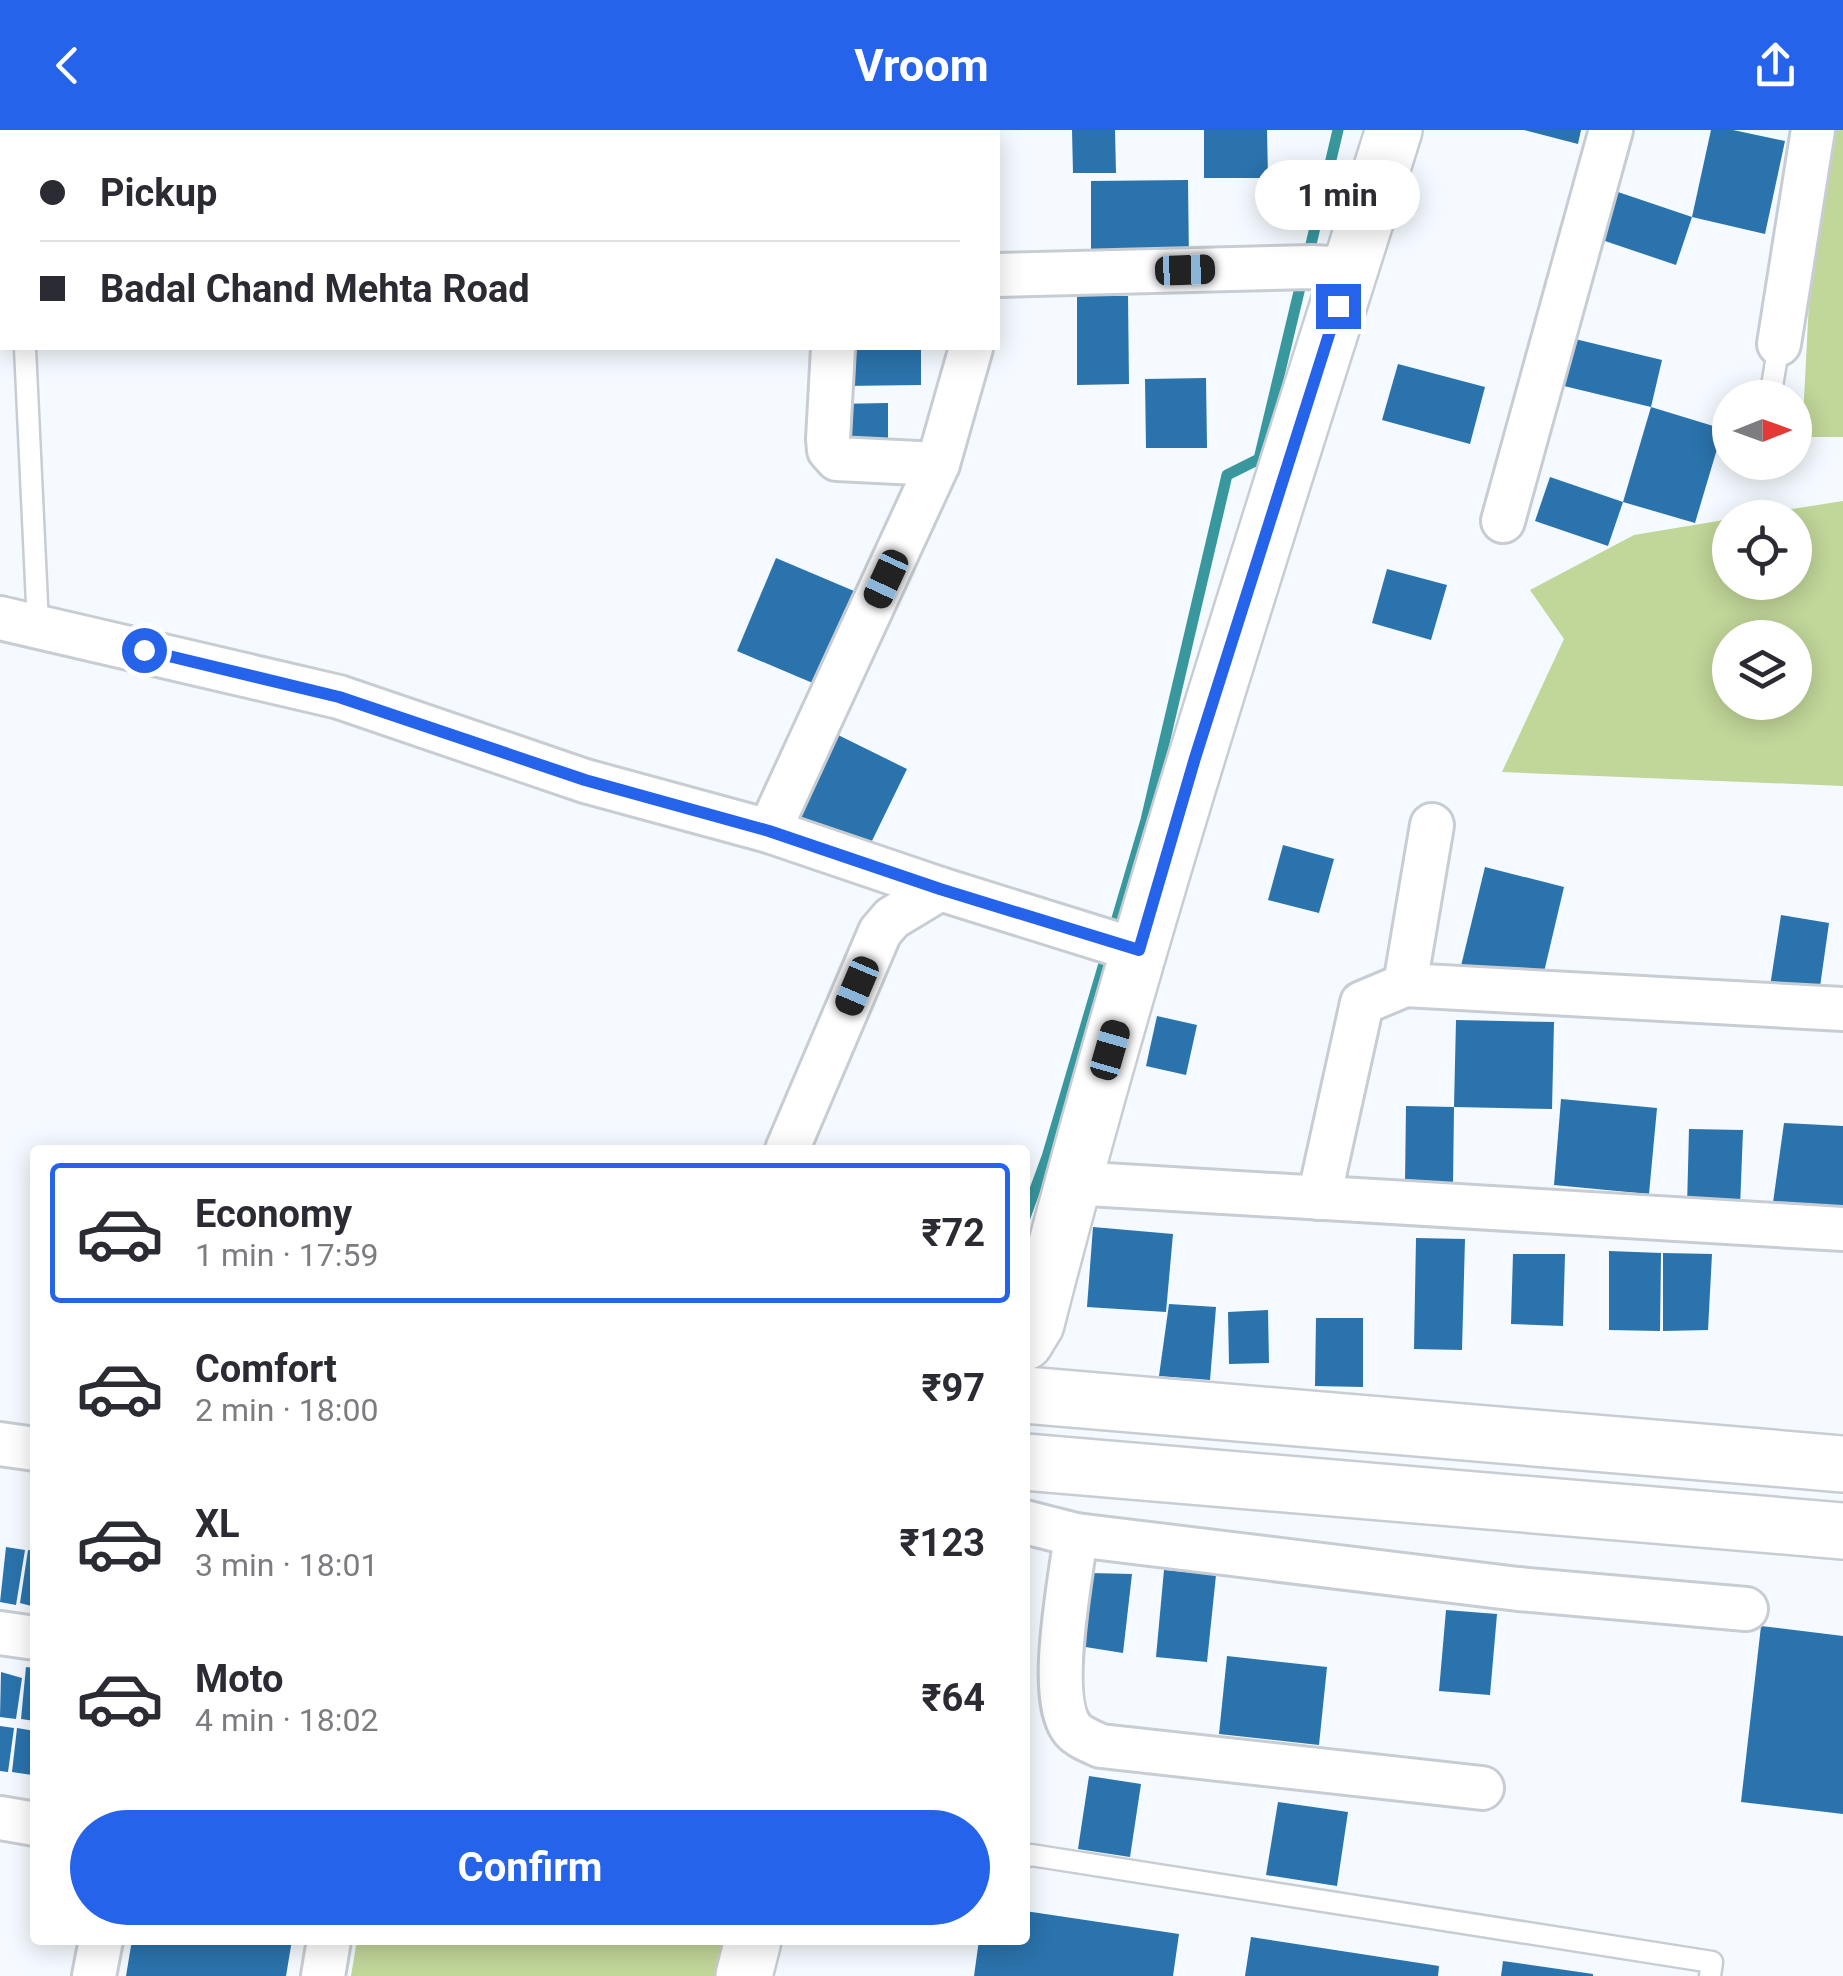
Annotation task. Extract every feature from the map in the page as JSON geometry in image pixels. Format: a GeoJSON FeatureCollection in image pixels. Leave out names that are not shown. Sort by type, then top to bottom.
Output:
{"type":"FeatureCollection","features":[{"type":"Feature","properties":{"kind":"street"},"geometry":{"type":"LineString","coordinates":[[1030,1334],[1036,1324],[1072,1183],[1115,943],[1195,758],[1317,267],[1394,130]]}},
{"type":"Feature","properties":{"kind":"street"},"geometry":{"type":"LineString","coordinates":[[1503,521],[1611,130]]}},
{"type":"Feature","properties":{"kind":"street"},"geometry":{"type":"LineString","coordinates":[[1779,344],[1813,130]]}},
{"type":"Feature","properties":{"kind":"street"},"geometry":{"type":"LineString","coordinates":[[1000,275],[1317,267]]}},
{"type":"Feature","properties":{"kind":"street"},"geometry":{"type":"LineString","coordinates":[[833,350],[828,439],[829,450],[837,459],[938,464]]}},
{"type":"Feature","properties":{"kind":"street"},"geometry":{"type":"LineString","coordinates":[[769,831],[938,464],[971,350]]}},
{"type":"Feature","properties":{"kind":"street"},"geometry":{"type":"LineString","coordinates":[[19,622],[339,697],[585,780],[769,831],[1115,943]]}},
{"type":"Feature","properties":{"kind":"street"},"geometry":{"type":"LineString","coordinates":[[1404,985],[1432,825]]}},
{"type":"Feature","properties":{"kind":"street"},"geometry":{"type":"LineString","coordinates":[[789,1145],[880,932],[892,918],[940,889]]}},
{"type":"Feature","properties":{"kind":"street"},"geometry":{"type":"LineString","coordinates":[[1319,1198],[1362,1002],[1404,985],[1843,1009]]}},
{"type":"Feature","properties":{"kind":"street"},"geometry":{"type":"LineString","coordinates":[[1072,1183],[1843,1229]]}},
{"type":"Feature","properties":{"kind":"street"},"geometry":{"type":"LineString","coordinates":[[1030,1395],[1843,1464]]}},
{"type":"Feature","properties":{"kind":"street"},"geometry":{"type":"LineString","coordinates":[[0,1444],[30,1448]]}},
{"type":"Feature","properties":{"kind":"street"},"geometry":{"type":"LineString","coordinates":[[1030,1462],[1843,1531]]}},
{"type":"Feature","properties":{"kind":"street"},"geometry":{"type":"LineString","coordinates":[[1030,1523],[1076,1534],[1518,1589],[1746,1609]]}},
{"type":"Feature","properties":{"kind":"street"},"geometry":{"type":"LineString","coordinates":[[1076,1534],[1059,1688],[1064,1714],[1074,1732],[1101,1746],[1482,1788]]}},
{"type":"Feature","properties":{"kind":"street"},"geometry":{"type":"LineString","coordinates":[[0,1633],[30,1637]]}},
{"type":"Feature","properties":{"kind":"street"},"geometry":{"type":"LineString","coordinates":[[0,1818],[30,1823]]}},
{"type":"Feature","properties":{"kind":"street"},"geometry":{"type":"LineString","coordinates":[[94,1976],[100,1945]]}},
{"type":"Feature","properties":{"kind":"street"},"geometry":{"type":"LineString","coordinates":[[322,1976],[328,1945]]}},
{"type":"Feature","properties":{"kind":"street"},"geometry":{"type":"LineString","coordinates":[[744,1976],[752,1945]]}},
{"type":"Feature","properties":{"kind":"lane"},"geometry":{"type":"LineString","coordinates":[[1773,380],[1779,344]]}},
{"type":"Feature","properties":{"kind":"lane"},"geometry":{"type":"LineString","coordinates":[[19,622],[25,350]]}},
{"type":"Feature","properties":{"kind":"lane"},"geometry":{"type":"LineString","coordinates":[[1030,1855],[1712,1962],[1710,1976]]}},
{"type":"Feature","properties":{"kind":"green space"},"geometry":{"type":"Polygon","coordinates":[[[1818,130],[1843,130],[1843,437],[1812,437],[1812,380],[1805,380],[1818,130]]]}},
{"type":"Feature","properties":{"kind":"green space"},"geometry":{"type":"Polygon","coordinates":[[[1843,501],[1843,786],[1502,772],[1564,639],[1530,590],[1634,535],[1712,522],[1712,600],[1812,600],[1812,506],[1843,501]]]}},
{"type":"Feature","properties":{"kind":"green space"},"geometry":{"type":"Polygon","coordinates":[[[356,1945],[732,1945],[723,1976],[351,1976],[356,1945]]]}},
{"type":"Feature","properties":{"kind":"building"},"geometry":{"type":"Polygon","coordinates":[[[1072,130],[1115,130],[1116,173],[1073,173],[1072,130]]]}},
{"type":"Feature","properties":{"kind":"building"},"geometry":{"type":"Polygon","coordinates":[[[1204,130],[1267,130],[1268,178],[1204,178],[1204,130]]]}},
{"type":"Feature","properties":{"kind":"building"},"geometry":{"type":"Polygon","coordinates":[[[1524,130],[1581,130],[1578,144],[1524,130]]]}},
{"type":"Feature","properties":{"kind":"building"},"geometry":{"type":"Polygon","coordinates":[[[1711,130],[1733,130],[1785,141],[1765,234],[1692,217],[1711,130]]]}},
{"type":"Feature","properties":{"kind":"building"},"geometry":{"type":"Polygon","coordinates":[[[1188,180],[1189,263],[1091,264],[1091,181],[1188,180]]]}},
{"type":"Feature","properties":{"kind":"building"},"geometry":{"type":"Polygon","coordinates":[[[1618,192],[1692,217],[1676,265],[1602,240],[1618,192]]]}},
{"type":"Feature","properties":{"kind":"building"},"geometry":{"type":"Polygon","coordinates":[[[1077,296],[1128,296],[1129,384],[1077,385],[1077,296]]]}},
{"type":"Feature","properties":{"kind":"building"},"geometry":{"type":"Polygon","coordinates":[[[1575,339],[1662,360],[1651,407],[1564,386],[1575,339]]]}},
{"type":"Feature","properties":{"kind":"building"},"geometry":{"type":"Polygon","coordinates":[[[842,350],[921,350],[921,385],[842,386],[842,350]]]}},
{"type":"Feature","properties":{"kind":"building"},"geometry":{"type":"Polygon","coordinates":[[[1398,364],[1485,387],[1470,444],[1382,420],[1398,364]]]}},
{"type":"Feature","properties":{"kind":"building"},"geometry":{"type":"Polygon","coordinates":[[[1206,378],[1207,448],[1146,448],[1145,379],[1206,378]]]}},
{"type":"Feature","properties":{"kind":"building"},"geometry":{"type":"Polygon","coordinates":[[[888,403],[888,446],[835,447],[834,404],[888,403]]]}},
{"type":"Feature","properties":{"kind":"building"},"geometry":{"type":"Polygon","coordinates":[[[1651,407],[1712,426],[1712,466],[1695,523],[1623,502],[1651,407]]]}},
{"type":"Feature","properties":{"kind":"building"},"geometry":{"type":"Polygon","coordinates":[[[1550,477],[1623,502],[1608,546],[1535,521],[1550,477]]]}},
{"type":"Feature","properties":{"kind":"building"},"geometry":{"type":"Polygon","coordinates":[[[776,558],[854,591],[815,684],[737,651],[776,558]]]}},
{"type":"Feature","properties":{"kind":"building"},"geometry":{"type":"Polygon","coordinates":[[[1387,569],[1447,585],[1431,640],[1372,623],[1387,569]]]}},
{"type":"Feature","properties":{"kind":"building"},"geometry":{"type":"Polygon","coordinates":[[[828,730],[907,769],[869,847],[783,822],[828,730]]]}},
{"type":"Feature","properties":{"kind":"building"},"geometry":{"type":"Polygon","coordinates":[[[1283,845],[1334,859],[1319,913],[1268,900],[1283,845]]]}},
{"type":"Feature","properties":{"kind":"building"},"geometry":{"type":"Polygon","coordinates":[[[1485,867],[1564,887],[1540,989],[1460,970],[1485,867]]]}},
{"type":"Feature","properties":{"kind":"building"},"geometry":{"type":"Polygon","coordinates":[[[1781,915],[1829,923],[1818,1001],[1769,993],[1781,915]]]}},
{"type":"Feature","properties":{"kind":"building"},"geometry":{"type":"Polygon","coordinates":[[[1157,1016],[1197,1025],[1186,1075],[1146,1066],[1157,1016]]]}},
{"type":"Feature","properties":{"kind":"building"},"geometry":{"type":"Polygon","coordinates":[[[1456,1020],[1554,1022],[1552,1109],[1454,1107],[1456,1020]]]}},
{"type":"Feature","properties":{"kind":"building"},"geometry":{"type":"Polygon","coordinates":[[[1561,1099],[1657,1108],[1649,1194],[1554,1185],[1561,1099]]]}},
{"type":"Feature","properties":{"kind":"building"},"geometry":{"type":"Polygon","coordinates":[[[1406,1106],[1454,1107],[1453,1184],[1405,1183],[1406,1106]]]}},
{"type":"Feature","properties":{"kind":"building"},"geometry":{"type":"Polygon","coordinates":[[[1784,1123],[1843,1126],[1843,1214],[1772,1210],[1784,1123]]]}},
{"type":"Feature","properties":{"kind":"building"},"geometry":{"type":"Polygon","coordinates":[[[1689,1129],[1743,1130],[1740,1208],[1687,1207],[1689,1129]]]}},
{"type":"Feature","properties":{"kind":"building"},"geometry":{"type":"Polygon","coordinates":[[[1093,1227],[1173,1234],[1166,1312],[1087,1307],[1093,1227]]]}},
{"type":"Feature","properties":{"kind":"building"},"geometry":{"type":"Polygon","coordinates":[[[1416,1238],[1465,1239],[1462,1350],[1414,1349],[1416,1238]]]}},
{"type":"Feature","properties":{"kind":"building"},"geometry":{"type":"Polygon","coordinates":[[[1609,1251],[1661,1253],[1660,1331],[1609,1330],[1609,1251]]]}},
{"type":"Feature","properties":{"kind":"building"},"geometry":{"type":"Polygon","coordinates":[[[1663,1253],[1712,1254],[1708,1330],[1663,1331],[1663,1253]]]}},
{"type":"Feature","properties":{"kind":"building"},"geometry":{"type":"Polygon","coordinates":[[[1513,1254],[1565,1254],[1563,1326],[1511,1324],[1513,1254]]]}},
{"type":"Feature","properties":{"kind":"building"},"geometry":{"type":"Polygon","coordinates":[[[1169,1304],[1216,1307],[1210,1380],[1159,1376],[1169,1304]]]}},
{"type":"Feature","properties":{"kind":"building"},"geometry":{"type":"Polygon","coordinates":[[[1268,1310],[1269,1363],[1229,1364],[1228,1312],[1268,1310]]]}},
{"type":"Feature","properties":{"kind":"building"},"geometry":{"type":"Polygon","coordinates":[[[1316,1318],[1363,1318],[1363,1387],[1315,1386],[1316,1318]]]}},
{"type":"Feature","properties":{"kind":"building"},"geometry":{"type":"Polygon","coordinates":[[[6,1547],[25,1550],[16,1605],[0,1602],[6,1547]]]}},
{"type":"Feature","properties":{"kind":"building"},"geometry":{"type":"Polygon","coordinates":[[[28,1550],[30,1550],[30,1606],[20,1603],[28,1550]]]}},
{"type":"Feature","properties":{"kind":"building"},"geometry":{"type":"Polygon","coordinates":[[[1164,1570],[1216,1575],[1207,1662],[1156,1657],[1164,1570]]]}},
{"type":"Feature","properties":{"kind":"building"},"geometry":{"type":"Polygon","coordinates":[[[1090,1573],[1132,1574],[1123,1653],[1073,1645],[1090,1573]]]}},
{"type":"Feature","properties":{"kind":"building"},"geometry":{"type":"Polygon","coordinates":[[[1446,1610],[1497,1614],[1490,1695],[1439,1691],[1446,1610]]]}},
{"type":"Feature","properties":{"kind":"building"},"geometry":{"type":"Polygon","coordinates":[[[1761,1626],[1843,1636],[1843,1814],[1741,1802],[1761,1626]]]}},
{"type":"Feature","properties":{"kind":"building"},"geometry":{"type":"Polygon","coordinates":[[[1227,1656],[1327,1667],[1319,1745],[1219,1734],[1227,1656]]]}},
{"type":"Feature","properties":{"kind":"building"},"geometry":{"type":"Polygon","coordinates":[[[26,1667],[30,1667],[30,1720],[21,1719],[26,1667]]]}},
{"type":"Feature","properties":{"kind":"building"},"geometry":{"type":"Polygon","coordinates":[[[1,1672],[22,1678],[16,1719],[0,1717],[1,1672]]]}},
{"type":"Feature","properties":{"kind":"building"},"geometry":{"type":"Polygon","coordinates":[[[0,1726],[14,1728],[8,1772],[0,1771],[0,1726]]]}},
{"type":"Feature","properties":{"kind":"building"},"geometry":{"type":"Polygon","coordinates":[[[17,1728],[30,1730],[30,1775],[12,1772],[17,1728]]]}},
{"type":"Feature","properties":{"kind":"building"},"geometry":{"type":"Polygon","coordinates":[[[1089,1776],[1141,1784],[1130,1857],[1078,1849],[1089,1776]]]}},
{"type":"Feature","properties":{"kind":"building"},"geometry":{"type":"Polygon","coordinates":[[[1278,1802],[1348,1812],[1337,1886],[1266,1875],[1278,1802]]]}},
{"type":"Feature","properties":{"kind":"building"},"geometry":{"type":"Polygon","coordinates":[[[1030,1912],[1179,1934],[1173,1976],[974,1976],[978,1945],[1030,1945],[1030,1912]]]}},
{"type":"Feature","properties":{"kind":"building"},"geometry":{"type":"Polygon","coordinates":[[[1251,1937],[1439,1966],[1438,1976],[1245,1976],[1251,1937]]]}},
{"type":"Feature","properties":{"kind":"building"},"geometry":{"type":"Polygon","coordinates":[[[131,1945],[291,1945],[286,1976],[126,1976],[131,1945]]]}},
{"type":"Feature","properties":{"kind":"building"},"geometry":{"type":"Polygon","coordinates":[[[1503,1961],[1593,1974],[1593,1976],[1501,1976],[1503,1961]]]}},
{"type":"Feature","properties":{"kind":"waterway"},"geometry":{"type":"LineString","coordinates":[[1308,257],[1338,130]]}},
{"type":"Feature","properties":{"kind":"waterway"},"geometry":{"type":"LineString","coordinates":[[1113,932],[1146,820],[1227,475],[1259,459],[1303,275]]}},
{"type":"Feature","properties":{"kind":"waterway"},"geometry":{"type":"LineString","coordinates":[[1030,1203],[1108,950]]}},
{"type":"Feature","properties":{"kind":"route"},"geometry":{"type":"LineString","coordinates":[[144,650],[339,697],[585,780],[769,831],[1139,950],[1195,758],[1338,306]]}}]}
